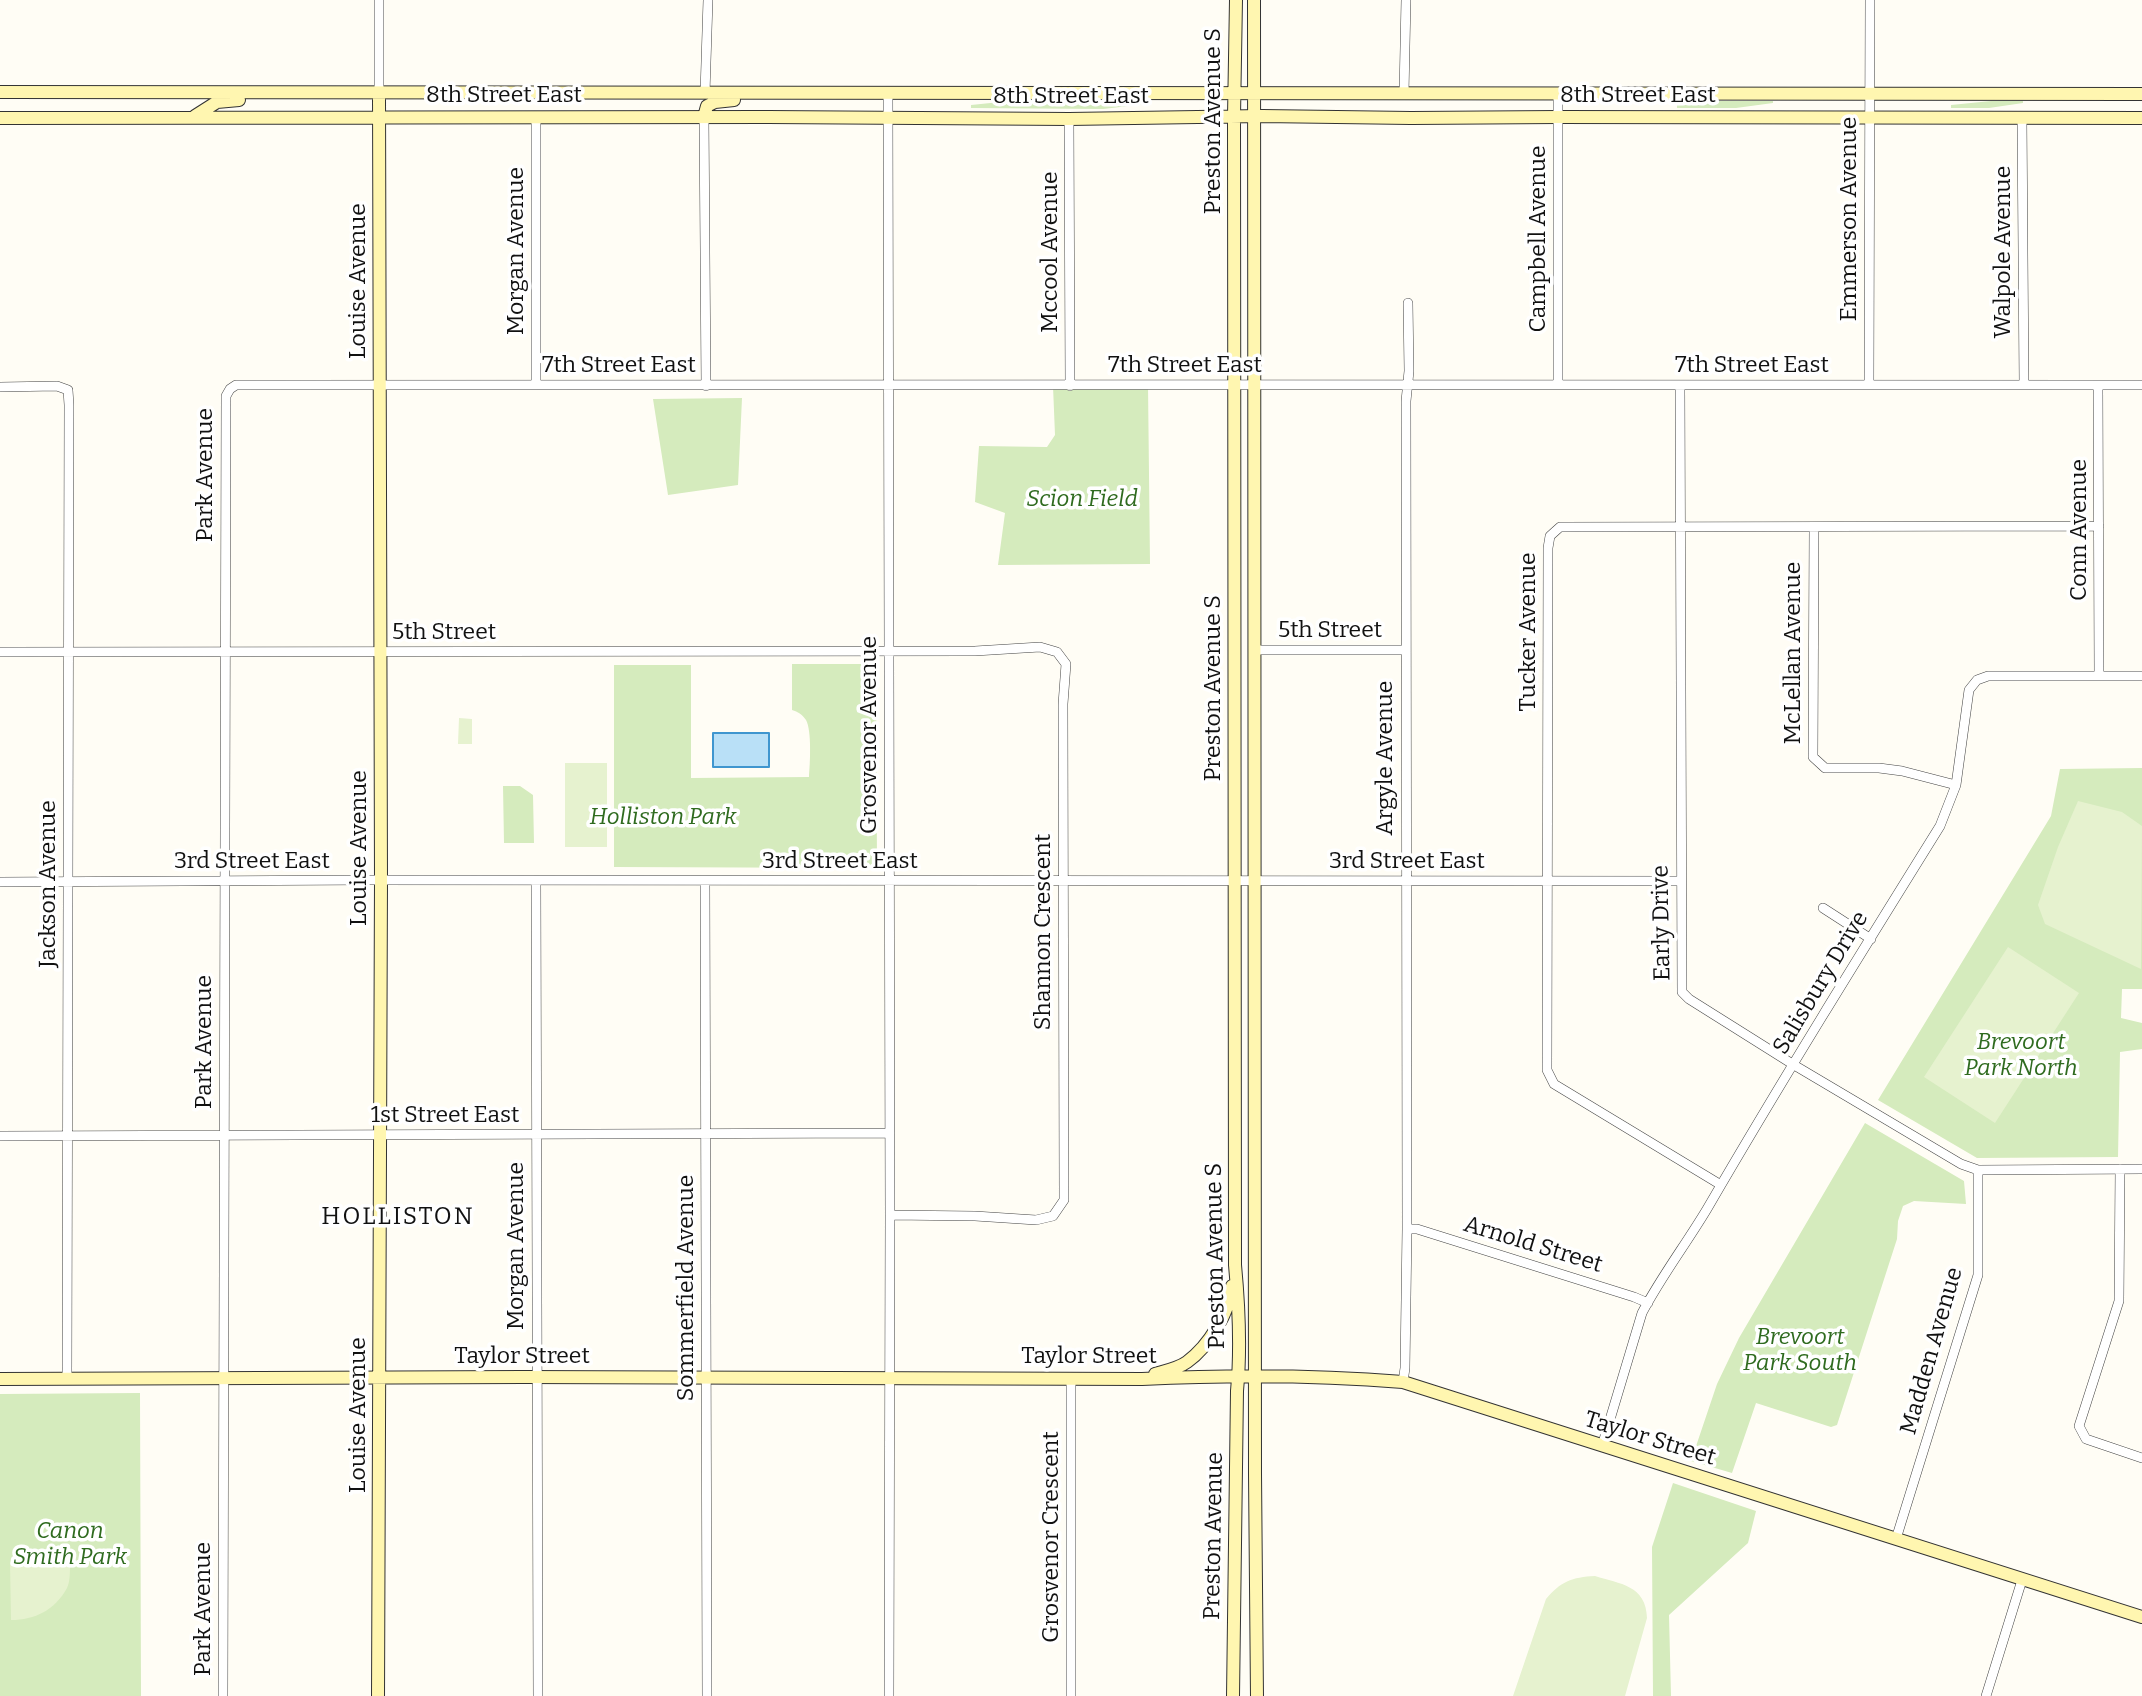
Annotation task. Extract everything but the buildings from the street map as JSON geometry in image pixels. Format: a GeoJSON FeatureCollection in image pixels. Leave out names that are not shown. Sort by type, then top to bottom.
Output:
{"type":"FeatureCollection","features":[{"type":"Feature","properties":{"kind":"main road","name":"Preston Avenue S"},"geometry":{"type":"LineString","coordinates":[[1236,0],[1235,1265],[1239,1304],[1238,1376]]}},
{"type":"Feature","properties":{"kind":"main road","name":"Preston Avenue S"},"geometry":{"type":"LineString","coordinates":[[1254,0],[1256,1376]]}},
{"type":"Feature","properties":{"kind":"main road","name":"8th Street East"},"geometry":{"type":"LineString","coordinates":[[0,92],[2142,94]]}},
{"type":"Feature","properties":{"kind":"main road"},"geometry":{"type":"LineString","coordinates":[[194,116],[217,102],[265,99],[287,93]]}},
{"type":"Feature","properties":{"kind":"main road","name":"Louise Avenue"},"geometry":{"type":"LineString","coordinates":[[378,1696],[382,880],[379,93]]}},
{"type":"Feature","properties":{"kind":"main road"},"geometry":{"type":"LineString","coordinates":[[704,117],[707,106],[715,102],[782,93]]}},
{"type":"Feature","properties":{"kind":"main road","name":"8th Street East"},"geometry":{"type":"LineString","coordinates":[[0,118],[2142,118]]}},
{"type":"Feature","properties":{"kind":"main road"},"geometry":{"type":"LineString","coordinates":[[1142,1379],[1186,1363],[1213,1336],[1231,1296],[1235,1265]]}},
{"type":"Feature","properties":{"kind":"main road","name":"Preston Avenue"},"geometry":{"type":"LineString","coordinates":[[1233,1696],[1238,1376]]}},
{"type":"Feature","properties":{"kind":"main road","name":"Taylor Street"},"geometry":{"type":"LineString","coordinates":[[0,1379],[1142,1379],[1256,1376],[1403,1382],[2142,1617]]}},
{"type":"Feature","properties":{"kind":"main road","name":"Preston Avenue"},"geometry":{"type":"LineString","coordinates":[[1256,1376],[1257,1696]]}},
{"type":"Feature","properties":{"kind":"street","name":"Louise Avenue"},"geometry":{"type":"LineString","coordinates":[[379,0],[379,93]]}},
{"type":"Feature","properties":{"kind":"street"},"geometry":{"type":"LineString","coordinates":[[705,93],[708,0]]}},
{"type":"Feature","properties":{"kind":"street"},"geometry":{"type":"LineString","coordinates":[[1404,93],[1406,0]]}},
{"type":"Feature","properties":{"kind":"street","name":"Emmerson Avenue"},"geometry":{"type":"LineString","coordinates":[[1869,386],[1870,0]]}},
{"type":"Feature","properties":{"kind":"street","name":"Grosvenor Avenue"},"geometry":{"type":"LineString","coordinates":[[888,93],[889,1378]]}},
{"type":"Feature","properties":{"kind":"street","name":"Campbell Avenue"},"geometry":{"type":"LineString","coordinates":[[1558,93],[1558,384]]}},
{"type":"Feature","properties":{"kind":"street","name":"Morgan Avenue"},"geometry":{"type":"LineString","coordinates":[[536,117],[536,384]]}},
{"type":"Feature","properties":{"kind":"street"},"geometry":{"type":"LineString","coordinates":[[704,117],[706,386]]}},
{"type":"Feature","properties":{"kind":"street","name":"Mccool Avenue"},"geometry":{"type":"LineString","coordinates":[[1069,119],[1070,386]]}},
{"type":"Feature","properties":{"kind":"street","name":"Walpole Avenue"},"geometry":{"type":"LineString","coordinates":[[2022,119],[2025,385]]}},
{"type":"Feature","properties":{"kind":"street","name":"Argyle Avenue"},"geometry":{"type":"LineString","coordinates":[[1403,1382],[1407,1229],[1405,880],[1408,303]]}},
{"type":"Feature","properties":{"kind":"street","name":"7th Street East"},"geometry":{"type":"LineString","coordinates":[[230,389],[236,386],[536,384],[2142,385]]}},
{"type":"Feature","properties":{"kind":"street","name":"Conn Avenue"},"geometry":{"type":"LineString","coordinates":[[2098,385],[2099,675]]}},
{"type":"Feature","properties":{"kind":"street","name":"Jackson Avenue"},"geometry":{"type":"LineString","coordinates":[[0,387],[57,386],[68,390],[67,1378]]}},
{"type":"Feature","properties":{"kind":"street","name":"Early Drive"},"geometry":{"type":"LineString","coordinates":[[1680,386],[1682,992],[1794,1065],[1961,1164],[1978,1170],[2142,1169]]}},
{"type":"Feature","properties":{"kind":"street","name":"Park Avenue"},"geometry":{"type":"LineString","coordinates":[[223,1696],[226,396],[230,389]]}},
{"type":"Feature","properties":{"kind":"street","name":"Tucker Avenue"},"geometry":{"type":"LineString","coordinates":[[1721,1185],[1554,1084],[1547,1070],[1550,536],[1560,527],[2099,526]]}},
{"type":"Feature","properties":{"kind":"street","name":"McLellan Avenue"},"geometry":{"type":"LineString","coordinates":[[1814,527],[1814,757],[1825,768],[1879,768],[1956,785]]}},
{"type":"Feature","properties":{"kind":"street","name":"Shannon Crescent"},"geometry":{"type":"LineString","coordinates":[[889,651],[975,651],[1040,647],[1057,652],[1066,664],[1063,704],[1064,1200],[1053,1216],[1036,1220],[890,1215]]}},
{"type":"Feature","properties":{"kind":"street","name":"5th Street"},"geometry":{"type":"LineString","coordinates":[[1255,650],[1406,650]]}},
{"type":"Feature","properties":{"kind":"street","name":"5th Street"},"geometry":{"type":"LineString","coordinates":[[0,652],[889,651]]}},
{"type":"Feature","properties":{"kind":"street","name":"Salisbury Drive"},"geometry":{"type":"LineString","coordinates":[[1602,1446],[1639,1324],[1648,1303],[1940,826],[1956,785],[1969,690],[1977,680],[1988,676],[2142,676]]}},
{"type":"Feature","properties":{"kind":"street","name":"Morgan Avenue"},"geometry":{"type":"LineString","coordinates":[[536,880],[538,1696]]}},
{"type":"Feature","properties":{"kind":"street","name":"Sommerfield Avenue"},"geometry":{"type":"LineString","coordinates":[[705,881],[707,1696]]}},
{"type":"Feature","properties":{"kind":"street","name":"3rd Street East"},"geometry":{"type":"LineString","coordinates":[[0,882],[1681,881]]}},
{"type":"Feature","properties":{"kind":"street"},"geometry":{"type":"LineString","coordinates":[[1822,908],[1871,939]]}},
{"type":"Feature","properties":{"kind":"street","name":"1st Street East"},"geometry":{"type":"LineString","coordinates":[[0,1136],[890,1133]]}},
{"type":"Feature","properties":{"kind":"street"},"geometry":{"type":"LineString","coordinates":[[2120,1169],[2119,1301],[2079,1426],[2087,1439],[2142,1458]]}},
{"type":"Feature","properties":{"kind":"street","name":"Madden Avenue"},"geometry":{"type":"LineString","coordinates":[[1896,1539],[1978,1275],[1978,1170]]}},
{"type":"Feature","properties":{"kind":"street","name":"Arnold Street"},"geometry":{"type":"LineString","coordinates":[[1407,1229],[1417,1229],[1648,1303]]}},
{"type":"Feature","properties":{"kind":"street"},"geometry":{"type":"LineString","coordinates":[[889,1378],[889,1696]]}},
{"type":"Feature","properties":{"kind":"street","name":"Grosvenor Crescent"},"geometry":{"type":"LineString","coordinates":[[1071,1378],[1071,1696]]}},
{"type":"Feature","properties":{"kind":"street"},"geometry":{"type":"LineString","coordinates":[[1986,1696],[2022,1580]]}},
{"type":"Feature","properties":{"kind":"green space"},"geometry":{"type":"Polygon","coordinates":[[[1020,100],[1146,101],[1146,104],[1103,109],[971,108],[971,105],[1020,100]]]}},
{"type":"Feature","properties":{"kind":"green space"},"geometry":{"type":"Polygon","coordinates":[[[1715,101],[1773,103],[1736,108],[1677,108],[1677,105],[1715,101]]]}},
{"type":"Feature","properties":{"kind":"green space"},"geometry":{"type":"Polygon","coordinates":[[[1991,101],[2023,103],[1989,108],[1951,108],[1951,105],[1991,101]]]}},
{"type":"Feature","properties":{"kind":"green space","name":"Scion Field"},"geometry":{"type":"Polygon","coordinates":[[[1148,385],[1150,564],[998,565],[1005,513],[975,502],[979,446],[1047,447],[1055,435],[1053,386],[1148,385]]]}},
{"type":"Feature","properties":{"kind":"green space"},"geometry":{"type":"Polygon","coordinates":[[[742,398],[738,485],[668,495],[653,399],[742,398]]]}},
{"type":"Feature","properties":{"kind":"green space","name":"Holliston Park"},"geometry":{"type":"Polygon","coordinates":[[[792,664],[876,664],[877,868],[614,867],[614,665],[691,665],[691,778],[809,777],[808,725],[800,714],[792,710],[792,664]]]}},
{"type":"Feature","properties":{"kind":"green space"},"geometry":{"type":"Polygon","coordinates":[[[459,718],[472,719],[472,744],[458,744],[459,718]]]}},
{"type":"Feature","properties":{"kind":"green space"},"geometry":{"type":"Polygon","coordinates":[[[565,763],[607,763],[607,847],[565,847],[565,763]]]}},
{"type":"Feature","properties":{"kind":"green space","name":"Brevoort Park North"},"geometry":{"type":"Polygon","coordinates":[[[2142,768],[2142,989],[2122,989],[2121,1018],[2142,1023],[2142,1049],[2120,1052],[2118,1157],[1977,1158],[1878,1100],[2051,816],[2060,769],[2142,768]]]}},
{"type":"Feature","properties":{"kind":"green space"},"geometry":{"type":"Polygon","coordinates":[[[503,786],[520,786],[533,795],[534,843],[504,843],[503,786]]]}},
{"type":"Feature","properties":{"kind":"green space"},"geometry":{"type":"Polygon","coordinates":[[[2078,801],[2122,812],[2142,826],[2141,969],[2045,924],[2038,905],[2058,847],[2078,801]]]}},
{"type":"Feature","properties":{"kind":"green space"},"geometry":{"type":"Polygon","coordinates":[[[2008,947],[2079,993],[1995,1123],[1924,1077],[2008,947]]]}},
{"type":"Feature","properties":{"kind":"green space","name":"Brevoort Park South"},"geometry":{"type":"Polygon","coordinates":[[[1865,1123],[1964,1181],[1966,1204],[1914,1201],[1903,1206],[1898,1221],[1897,1239],[1837,1425],[1831,1427],[1756,1403],[1732,1473],[1691,1461],[1717,1384],[1739,1338],[1865,1123]]]}},
{"type":"Feature","properties":{"kind":"green space","name":"Canon Smith Park"},"geometry":{"type":"Polygon","coordinates":[[[140,1393],[141,1696],[0,1696],[0,1394],[140,1393]]]}},
{"type":"Feature","properties":{"kind":"green space"},"geometry":{"type":"Polygon","coordinates":[[[1673,1483],[1756,1511],[1748,1543],[1669,1615],[1671,1696],[1653,1696],[1652,1547],[1673,1483]]]}},
{"type":"Feature","properties":{"kind":"green space"},"geometry":{"type":"Polygon","coordinates":[[[16,1559],[70,1566],[70,1577],[62,1596],[50,1608],[36,1616],[11,1620],[10,1563],[16,1559]]]}},
{"type":"Feature","properties":{"kind":"green space"},"geometry":{"type":"Polygon","coordinates":[[[1595,1576],[1622,1584],[1637,1592],[1646,1607],[1647,1618],[1625,1696],[1513,1696],[1546,1599],[1556,1588],[1567,1582],[1595,1576]]]}},
{"type":"Feature","properties":{"kind":"water"},"geometry":{"type":"Polygon","coordinates":[[[713,733],[769,733],[769,767],[713,767],[713,733]]]}},
{"type":"Feature","properties":{"kind":"district","name":"HOLLISTON"},"geometry":{"type":"Point","coordinates":[398,1217]}}]}
